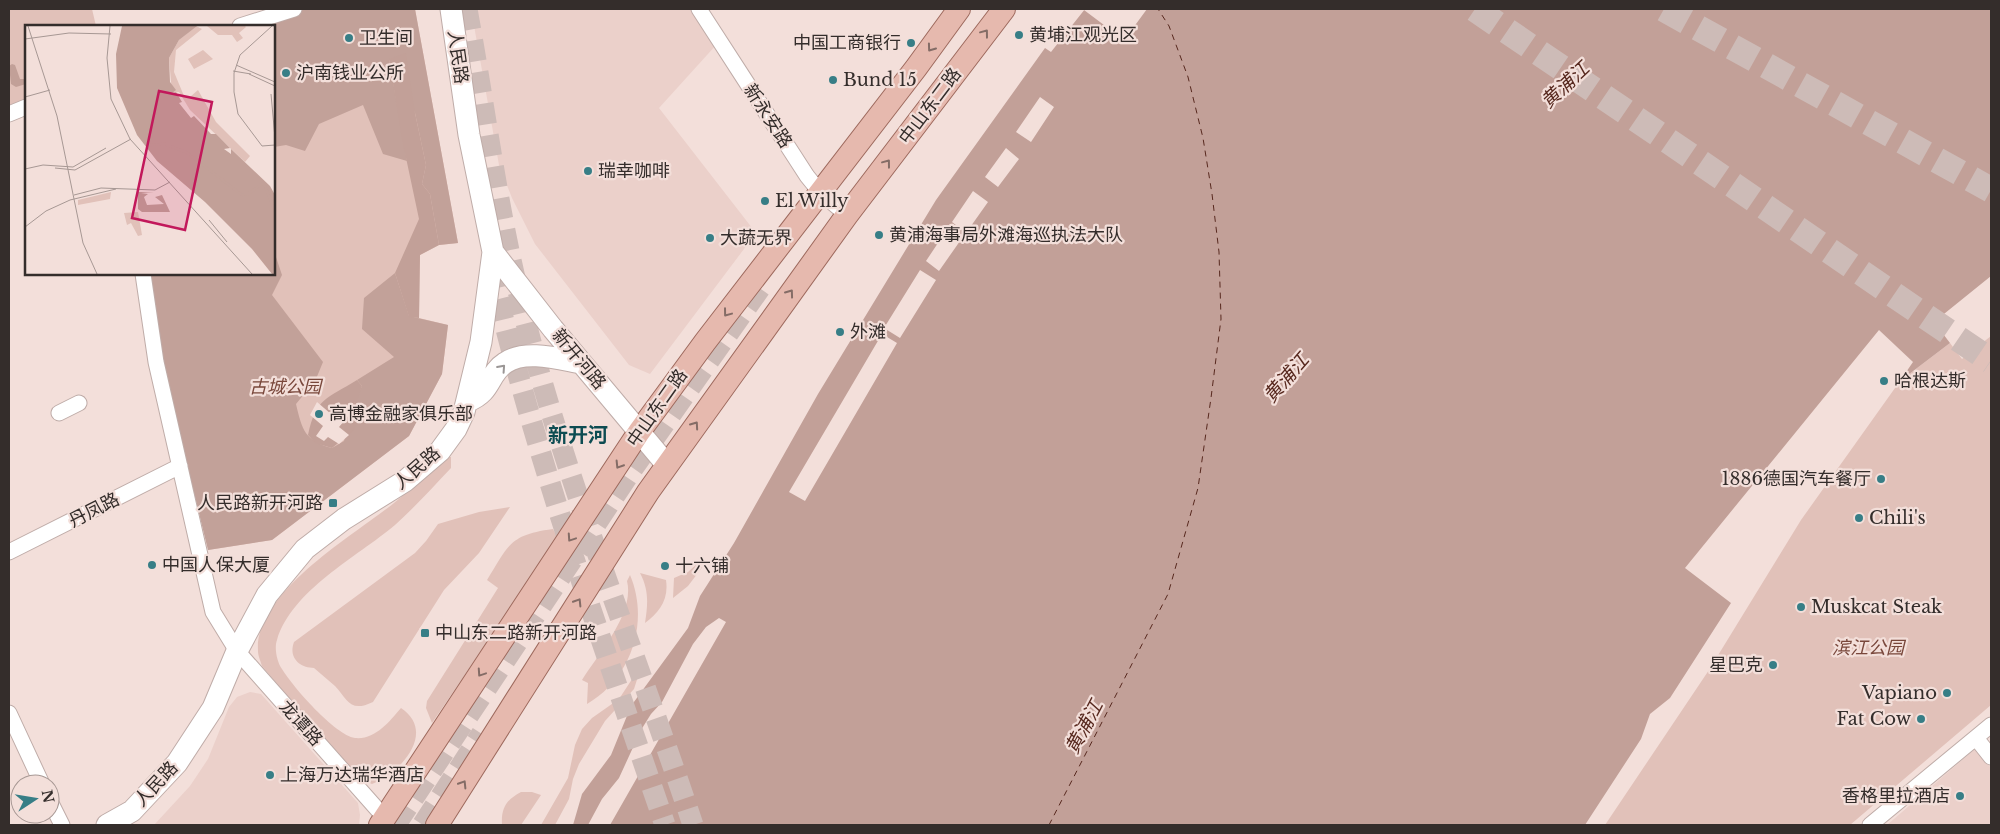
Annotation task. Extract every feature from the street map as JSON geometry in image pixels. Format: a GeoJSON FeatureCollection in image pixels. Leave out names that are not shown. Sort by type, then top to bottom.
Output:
{"type":"FeatureCollection","features":[{"type":"Feature","properties":{"kind":"main road","name":"中山东二路"},"geometry":{"type":"LineString","coordinates":[[382,822],[639,432],[959,9]]}},
{"type":"Feature","properties":{"kind":"main road","name":"中山东二路"},"geometry":{"type":"LineString","coordinates":[[438,825],[642,501],[847,216],[1004,9]]}},
{"type":"Feature","properties":{"kind":"street"},"geometry":{"type":"LineString","coordinates":[[243,25],[294,9]]}},
{"type":"Feature","properties":{"kind":"street","name":"人民路"},"geometry":{"type":"LineString","coordinates":[[107,825],[132,811],[176,763],[213,708],[237,651],[266,595],[305,549],[344,519],[401,484],[440,450],[456,429],[468,401],[481,342],[493,252],[469,135],[451,9]]}},
{"type":"Feature","properties":{"kind":"street","name":"新永安路"},"geometry":{"type":"LineString","coordinates":[[699,9],[807,176],[820,192],[847,216]]}},
{"type":"Feature","properties":{"kind":"street"},"geometry":{"type":"LineString","coordinates":[[9,114],[25,106]]}},
{"type":"Feature","properties":{"kind":"street","name":"新开河路"},"geometry":{"type":"LineString","coordinates":[[493,252],[581,363],[667,465]]}},
{"type":"Feature","properties":{"kind":"street","name":"龙谭路"},"geometry":{"type":"LineString","coordinates":[[143,275],[156,362],[213,612],[237,651],[382,822]]}},
{"type":"Feature","properties":{"kind":"street"},"geometry":{"type":"LineString","coordinates":[[468,401],[480,396],[504,363],[521,356],[545,357],[581,363]]}},
{"type":"Feature","properties":{"kind":"street"},"geometry":{"type":"LineString","coordinates":[[59,413],[79,403]]}},
{"type":"Feature","properties":{"kind":"street","name":"丹凤路"},"geometry":{"type":"LineString","coordinates":[[9,552],[180,466]]}},
{"type":"Feature","properties":{"kind":"street"},"geometry":{"type":"LineString","coordinates":[[9,713],[37,774]]}},
{"type":"Feature","properties":{"kind":"street"},"geometry":{"type":"LineString","coordinates":[[1870,825],[1991,725]]}},
{"type":"Feature","properties":{"kind":"street"},"geometry":{"type":"LineString","coordinates":[[1976,738],[1991,757]]}},
{"type":"Feature","properties":{"kind":"shaded area"},"geometry":{"type":"Polygon","coordinates":[[[471,9],[695,9],[717,44],[659,108],[756,233],[650,374],[629,365],[535,244],[512,198],[499,165],[471,9]]]}},
{"type":"Feature","properties":{"kind":"shaded area"},"geometry":{"type":"Polygon","coordinates":[[[250,692],[261,694],[358,803],[359,825],[154,825],[190,786],[208,759],[229,707],[237,697],[250,692]]]}},
{"type":"Feature","properties":{"kind":"shaded area","name":"香格里拉酒店"},"geometry":{"type":"Polygon","coordinates":[[[1976,748],[1991,768],[1991,825],[1887,825],[1976,748]]]}},
{"type":"Feature","properties":{"kind":"green space"},"geometry":{"type":"Polygon","coordinates":[[[9,9],[92,9],[96,25],[25,25],[25,103],[9,110],[9,9]]]}},
{"type":"Feature","properties":{"kind":"green space"},"geometry":{"type":"Polygon","coordinates":[[[294,9],[415,9],[458,243],[439,245],[430,194],[422,184],[426,165],[415,113],[389,59],[407,161],[383,154],[363,105],[319,124],[305,151],[286,145],[275,147],[275,25],[243,25],[294,9]]]}},
{"type":"Feature","properties":{"kind":"green space","name":"古城公园"},"geometry":{"type":"Polygon","coordinates":[[[415,9],[458,243],[439,245],[420,255],[419,318],[448,325],[442,374],[409,436],[272,540],[208,550],[275,275],[275,26],[415,9]]]}},
{"type":"Feature","properties":{"kind":"green space"},"geometry":{"type":"Polygon","coordinates":[[[275,254],[282,275],[272,295],[323,362],[309,396],[305,393],[296,404],[300,421],[310,438],[332,448],[344,441],[354,403],[362,386],[357,380],[394,357],[362,329],[364,298],[395,273],[409,316],[448,325],[442,374],[409,436],[272,540],[208,550],[162,363],[150,275],[275,275],[275,254]]]}},
{"type":"Feature","properties":{"kind":"green space","name":"滨江公园"},"geometry":{"type":"Polygon","coordinates":[[[1991,336],[1991,705],[1850,825],[1605,825],[1709,670],[1801,520],[1900,381],[1950,343],[1962,359],[1991,336]]]}},
{"type":"Feature","properties":{"kind":"green space"},"geometry":{"type":"Polygon","coordinates":[[[440,457],[451,457],[451,468],[395,525],[327,576],[296,605],[285,622],[276,643],[279,663],[287,677],[326,720],[347,735],[362,738],[375,733],[401,708],[411,718],[416,728],[415,740],[411,751],[394,771],[372,784],[354,776],[262,666],[258,651],[261,629],[272,608],[289,587],[332,549],[400,498],[440,457]]]}},
{"type":"Feature","properties":{"kind":"green space"},"geometry":{"type":"Polygon","coordinates":[[[510,507],[479,553],[444,590],[373,702],[359,706],[350,703],[335,686],[314,668],[309,668],[296,661],[293,653],[294,642],[415,553],[438,524],[479,512],[510,507]]]}},
{"type":"Feature","properties":{"kind":"green space"},"geometry":{"type":"Polygon","coordinates":[[[553,529],[557,537],[545,557],[432,723],[426,708],[427,701],[498,588],[487,580],[500,558],[519,539],[538,531],[553,529]]]}},
{"type":"Feature","properties":{"kind":"green space"},"geometry":{"type":"Polygon","coordinates":[[[700,561],[704,565],[688,586],[673,598],[674,578],[688,572],[700,561]]]}},
{"type":"Feature","properties":{"kind":"green space"},"geometry":{"type":"Polygon","coordinates":[[[640,573],[666,580],[667,587],[659,610],[645,623],[647,597],[640,573]]]}},
{"type":"Feature","properties":{"kind":"green space"},"geometry":{"type":"Polygon","coordinates":[[[630,575],[636,593],[638,611],[637,630],[632,648],[625,665],[615,680],[587,704],[588,683],[582,680],[621,619],[626,606],[627,581],[630,575]]]}},
{"type":"Feature","properties":{"kind":"green space"},"geometry":{"type":"Polygon","coordinates":[[[642,664],[634,689],[605,721],[579,764],[573,779],[569,799],[555,825],[541,825],[568,778],[575,745],[582,729],[592,718],[619,699],[642,664]]]}},
{"type":"Feature","properties":{"kind":"green space"},"geometry":{"type":"Polygon","coordinates":[[[521,792],[532,792],[541,795],[521,825],[502,825],[502,814],[508,801],[521,792]]]}},
{"type":"Feature","properties":{"kind":"water","name":"黄浦江"},"geometry":{"type":"Polygon","coordinates":[[[1085,9],[1991,9],[1991,276],[1934,322],[1950,343],[1900,381],[1913,362],[1879,330],[1685,568],[1731,603],[1670,698],[1650,714],[1641,739],[1585,825],[573,825],[582,794],[611,755],[631,706],[688,628],[700,596],[734,543],[818,394],[936,200],[1045,48],[1051,52],[1085,9]]]}},
{"type":"Feature","properties":{"kind":"water"},"geometry":{"type":"Polygon","coordinates":[[[406,53],[415,113],[426,165],[422,184],[430,194],[439,245],[420,255],[419,318],[409,317],[395,273],[419,219],[402,139],[389,59],[406,53]]]}},
{"type":"Feature","properties":{"kind":"water"},"geometry":{"type":"Polygon","coordinates":[[[15,65],[20,79],[25,79],[25,84],[16,87],[11,84],[9,66],[15,65]]]}},
{"type":"Feature","properties":{"kind":"water"},"geometry":{"type":"Polygon","coordinates":[[[357,380],[362,386],[354,403],[359,412],[354,430],[332,448],[315,443],[308,435],[319,406],[324,400],[357,380]]]}},
{"type":"Feature","properties":{"kind":"pier"},"geometry":{"type":"Polygon","coordinates":[[[1085,9],[1147,9],[1122,43],[1110,34],[1112,31],[1085,9]]]}},
{"type":"Feature","properties":{"kind":"pier"},"geometry":{"type":"Polygon","coordinates":[[[1040,97],[1054,107],[1031,142],[1016,132],[1040,97]]]}},
{"type":"Feature","properties":{"kind":"pier"},"geometry":{"type":"Polygon","coordinates":[[[1006,148],[1019,159],[998,187],[985,177],[1006,148]]]}},
{"type":"Feature","properties":{"kind":"pier"},"geometry":{"type":"Polygon","coordinates":[[[973,191],[988,202],[966,233],[952,222],[973,191]]]}},
{"type":"Feature","properties":{"kind":"pier"},"geometry":{"type":"Polygon","coordinates":[[[946,231],[960,241],[939,271],[926,261],[946,231]]]}},
{"type":"Feature","properties":{"kind":"pier"},"geometry":{"type":"Polygon","coordinates":[[[920,270],[936,280],[900,338],[884,328],[920,270]]]}},
{"type":"Feature","properties":{"kind":"pier"},"geometry":{"type":"Polygon","coordinates":[[[882,334],[897,343],[805,501],[789,492],[882,334]]]}},
{"type":"Feature","properties":{"kind":"pier","name":"高博金融家俱乐部"},"geometry":{"type":"Polygon","coordinates":[[[317,402],[331,414],[340,405],[350,414],[339,427],[349,435],[339,444],[328,437],[324,441],[316,436],[323,426],[310,415],[317,402]]]}},
{"type":"Feature","properties":{"kind":"pier"},"geometry":{"type":"Polygon","coordinates":[[[719,618],[726,622],[610,825],[588,825],[602,799],[619,778],[641,730],[651,714],[662,702],[693,644],[706,627],[719,618]]]}},
{"type":"Feature","properties":{"kind":"ferry route"},"geometry":{"type":"LineString","coordinates":[[1049,825],[1168,594],[1198,488],[1211,398],[1221,319],[1219,252],[1212,194],[1203,138],[1188,77],[1169,26],[1158,9]]}},
{"type":"Feature","properties":{"kind":"tunnel"},"geometry":{"type":"LineString","coordinates":[[467,9],[507,242],[525,319],[562,447],[583,511],[693,825]]}},
{"type":"Feature","properties":{"kind":"tunnel"},"geometry":{"type":"LineString","coordinates":[[1475,9],[1991,361]]}},
{"type":"Feature","properties":{"kind":"tunnel"},"geometry":{"type":"LineString","coordinates":[[1664,9],[1991,190]]}},
{"type":"Feature","properties":{"kind":"tunnel"},"geometry":{"type":"LineString","coordinates":[[491,268],[528,409],[549,479],[594,618],[665,825]]}},
{"type":"Feature","properties":{"kind":"tunnel"},"geometry":{"type":"LineString","coordinates":[[395,825],[632,469],[764,282]]}},
{"type":"Feature","properties":{"kind":"tunnel"},"geometry":{"type":"LineString","coordinates":[[423,825],[482,734]]}},
{"type":"Feature","properties":{"kind":"place","name":"黄埔江观光区"},"geometry":{"type":"Point","coordinates":[1019,35]}},
{"type":"Feature","properties":{"kind":"place","name":"卫生间"},"geometry":{"type":"Point","coordinates":[349,38]}},
{"type":"Feature","properties":{"kind":"place","name":"中国工商银行"},"geometry":{"type":"Point","coordinates":[911,43]}},
{"type":"Feature","properties":{"kind":"place","name":"沪南钱业公所"},"geometry":{"type":"Point","coordinates":[286,73]}},
{"type":"Feature","properties":{"kind":"place","name":"Bund 15"},"geometry":{"type":"Point","coordinates":[833,80]}},
{"type":"Feature","properties":{"kind":"place","name":"瑞幸咖啡"},"geometry":{"type":"Point","coordinates":[588,171]}},
{"type":"Feature","properties":{"kind":"place","name":"El Willy"},"geometry":{"type":"Point","coordinates":[765,201]}},
{"type":"Feature","properties":{"kind":"place","name":"黄浦海事局外滩海巡执法大队"},"geometry":{"type":"Point","coordinates":[879,235]}},
{"type":"Feature","properties":{"kind":"place","name":"大蔬无界"},"geometry":{"type":"Point","coordinates":[710,238]}},
{"type":"Feature","properties":{"kind":"place","name":"外滩"},"geometry":{"type":"Point","coordinates":[840,332]}},
{"type":"Feature","properties":{"kind":"place","name":"哈根达斯"},"geometry":{"type":"Point","coordinates":[1884,381]}},
{"type":"Feature","properties":{"kind":"place","name":"高博金融家俱乐部"},"geometry":{"type":"Point","coordinates":[319,414]}},
{"type":"Feature","properties":{"kind":"place","name":"1886德国汽车餐厅"},"geometry":{"type":"Point","coordinates":[1881,479]}},
{"type":"Feature","properties":{"kind":"place","name":"人民路新开河路"},"geometry":{"type":"Point","coordinates":[333,503]}},
{"type":"Feature","properties":{"kind":"place","name":"Chili's"},"geometry":{"type":"Point","coordinates":[1859,518]}},
{"type":"Feature","properties":{"kind":"place","name":"中国人保大厦"},"geometry":{"type":"Point","coordinates":[152,565]}},
{"type":"Feature","properties":{"kind":"place","name":"十六铺"},"geometry":{"type":"Point","coordinates":[665,566]}},
{"type":"Feature","properties":{"kind":"place","name":"Muskcat Steak"},"geometry":{"type":"Point","coordinates":[1801,607]}},
{"type":"Feature","properties":{"kind":"place","name":"中山东二路新开河路"},"geometry":{"type":"Point","coordinates":[425,633]}},
{"type":"Feature","properties":{"kind":"place","name":"星巴克"},"geometry":{"type":"Point","coordinates":[1773,665]}},
{"type":"Feature","properties":{"kind":"place","name":"Vapiano"},"geometry":{"type":"Point","coordinates":[1947,693]}},
{"type":"Feature","properties":{"kind":"place","name":"Fat Cow"},"geometry":{"type":"Point","coordinates":[1921,719]}},
{"type":"Feature","properties":{"kind":"place","name":"上海万达瑞华酒店"},"geometry":{"type":"Point","coordinates":[270,775]}},
{"type":"Feature","properties":{"kind":"place","name":"香格里拉酒店"},"geometry":{"type":"Point","coordinates":[1960,796]}},
{"type":"Feature","properties":{"kind":"district","name":"新开河"},"geometry":{"type":"Point","coordinates":[578,435]}}]}
